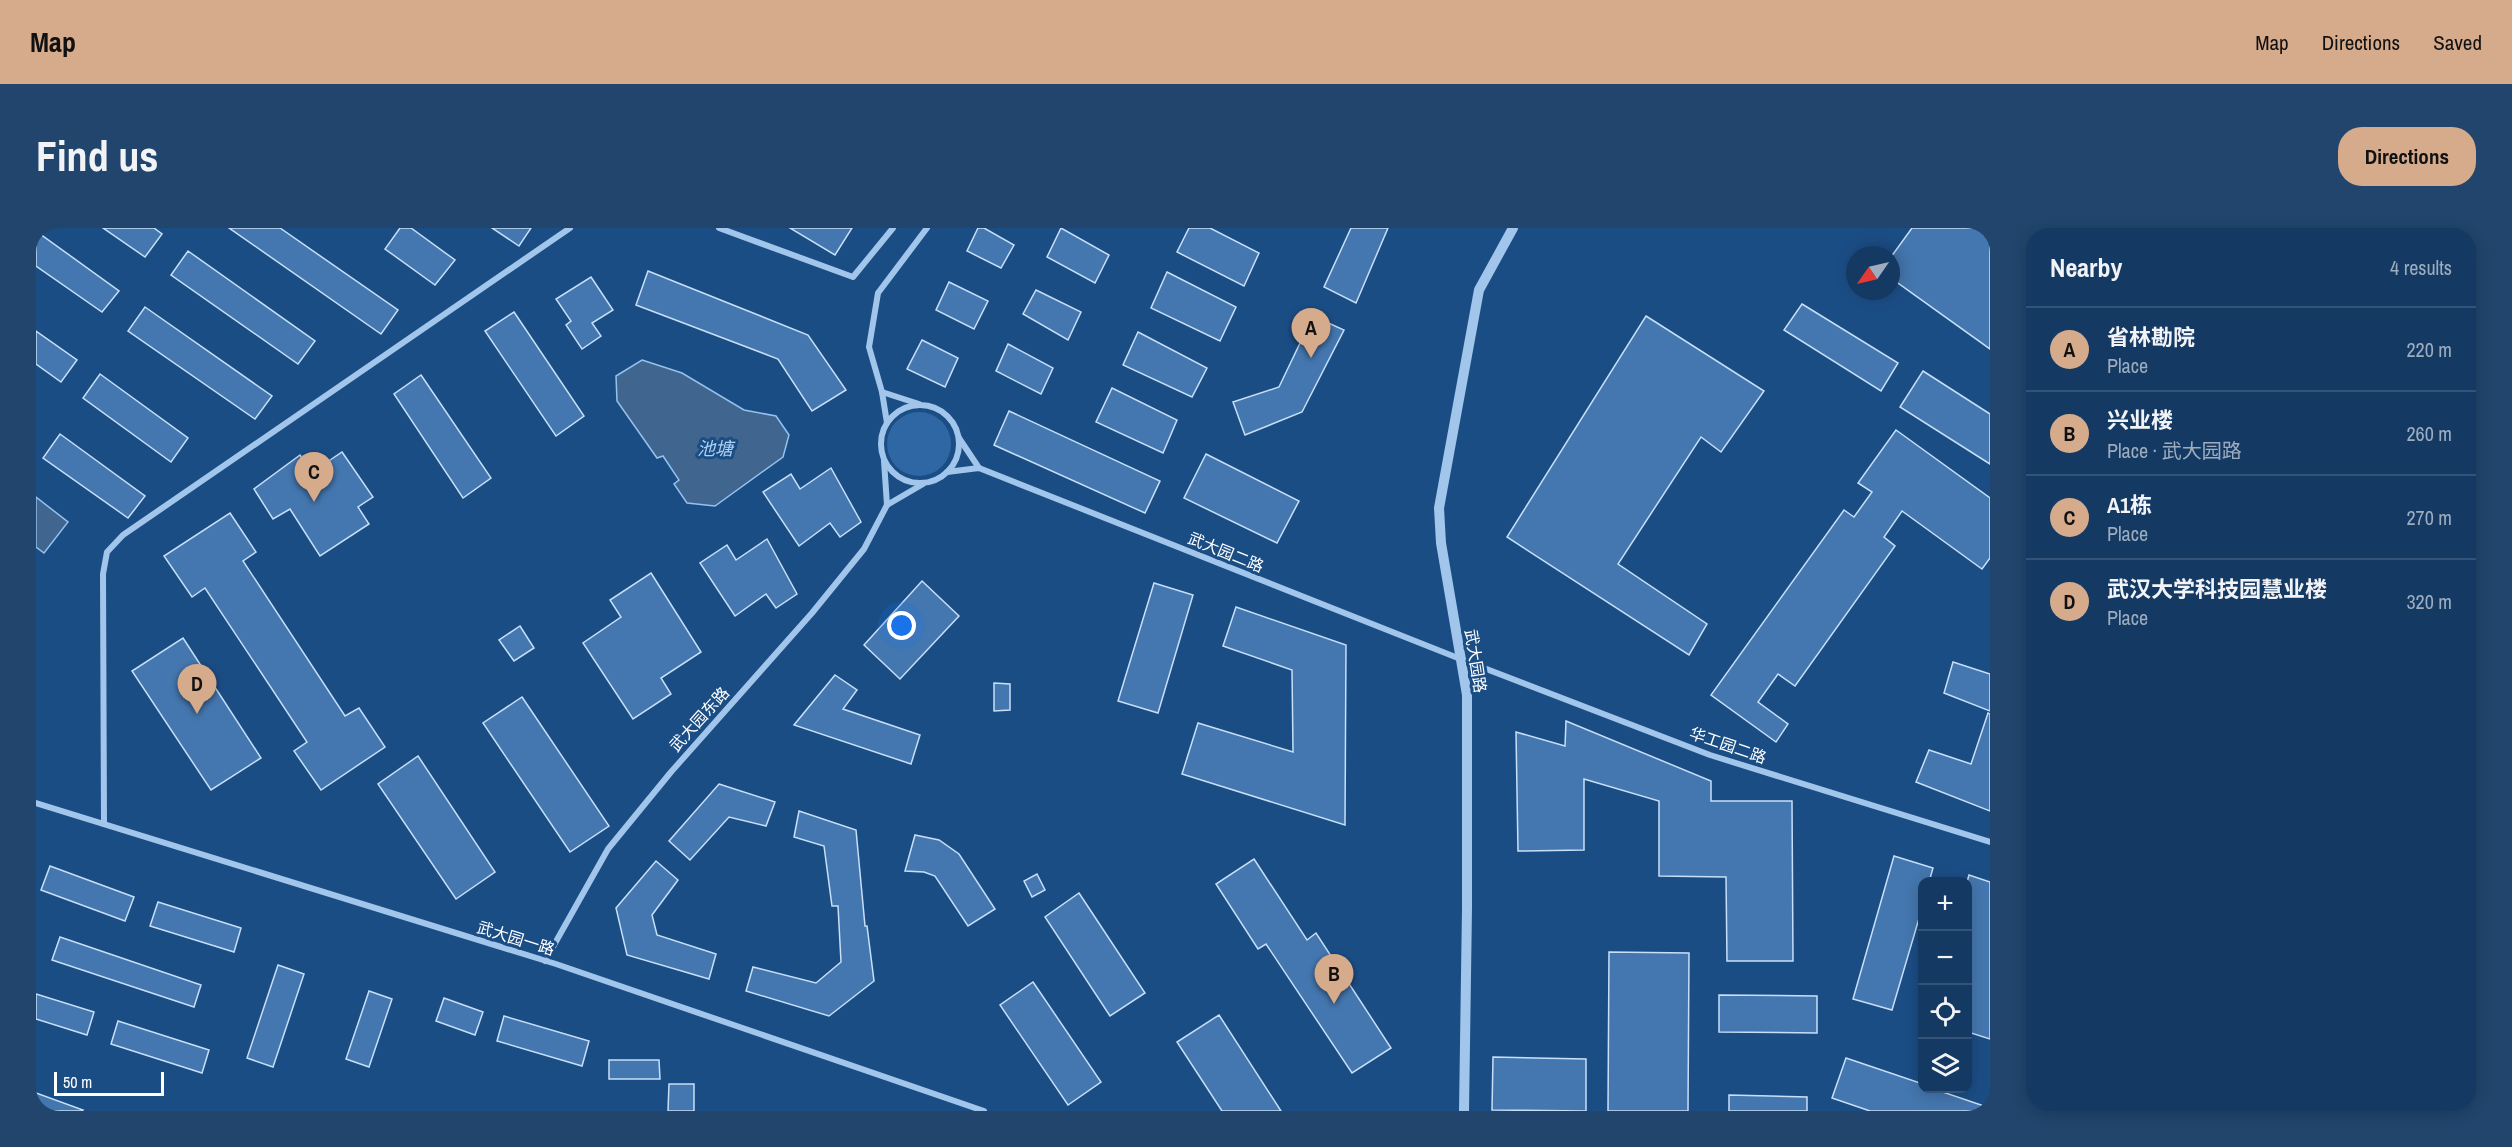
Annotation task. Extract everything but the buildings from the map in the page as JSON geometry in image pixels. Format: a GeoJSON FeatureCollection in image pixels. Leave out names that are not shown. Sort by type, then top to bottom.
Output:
{"type":"FeatureCollection","features":[{"type":"Feature","properties":{"kind":"street"},"geometry":{"type":"LineString","coordinates":[[104,824],[103,574],[107,552],[123,535],[570,228]]}},
{"type":"Feature","properties":{"kind":"street"},"geometry":{"type":"LineString","coordinates":[[719,228],[853,277],[893,228]]}},
{"type":"Feature","properties":{"kind":"street"},"geometry":{"type":"LineString","coordinates":[[887,423],[882,392],[869,347],[878,293],[927,228]]}},
{"type":"Feature","properties":{"kind":"street","name":"武大园路"},"geometry":{"type":"LineString","coordinates":[[1464,1111],[1467,695],[1463,660],[1441,543],[1439,508],[1479,290],[1513,228]]}},
{"type":"Feature","properties":{"kind":"street"},"geometry":{"type":"LineString","coordinates":[[882,392],[933,407],[953,424],[958,436],[979,468],[947,472]]}},
{"type":"Feature","properties":{"kind":"street"},"geometry":{"type":"LineString","coordinates":[[920,405],[907,407],[896,413],[887,423],[881,441],[887,505],[947,472],[955,462],[958,436]]}},
{"type":"Feature","properties":{"kind":"street"},"geometry":{"type":"LineString","coordinates":[[884,459],[890,470],[900,478],[924,483]]}},
{"type":"Feature","properties":{"kind":"street","name":"武大园二路"},"geometry":{"type":"LineString","coordinates":[[979,468],[1463,660]]}},
{"type":"Feature","properties":{"kind":"street","name":"武大园东路"},"geometry":{"type":"LineString","coordinates":[[545,961],[608,849],[671,772],[812,613],[864,549],[887,505]]}},
{"type":"Feature","properties":{"kind":"street","name":"华工园二路"},"geometry":{"type":"LineString","coordinates":[[1463,660],[1710,754],[1990,842]]}},
{"type":"Feature","properties":{"kind":"street","name":"武大园一路"},"geometry":{"type":"LineString","coordinates":[[36,803],[545,961],[984,1111]]}},
{"type":"Feature","properties":{"kind":"shaded area"},"geometry":{"type":"Polygon","coordinates":[[[913,412],[925,412],[942,421],[949,432],[951,444],[949,456],[942,467],[925,476],[913,476],[901,471],[892,462],[887,450],[887,438],[892,426],[901,417],[913,412]]]}},
{"type":"Feature","properties":{"kind":"water","name":"池塘"},"geometry":{"type":"Polygon","coordinates":[[[642,360],[682,373],[744,410],[776,416],[789,435],[783,457],[715,506],[687,503],[674,484],[679,480],[663,456],[657,458],[617,401],[616,376],[642,360]]]}},
{"type":"Feature","properties":{"kind":"water"},"geometry":{"type":"Polygon","coordinates":[[[36,497],[68,522],[44,553],[36,547],[36,497]]]}},
{"type":"Feature","properties":{"kind":"place","name":"省林勘院"},"geometry":{"type":"Point","coordinates":[1311,358]}},
{"type":"Feature","properties":{"kind":"place","name":"A1栋"},"geometry":{"type":"Point","coordinates":[314,502]}},
{"type":"Feature","properties":{"kind":"place","name":"武汉大学科技园慧业楼"},"geometry":{"type":"Point","coordinates":[197,714]}},
{"type":"Feature","properties":{"kind":"place","name":"兴业楼"},"geometry":{"type":"Point","coordinates":[1334,1004]}}]}
